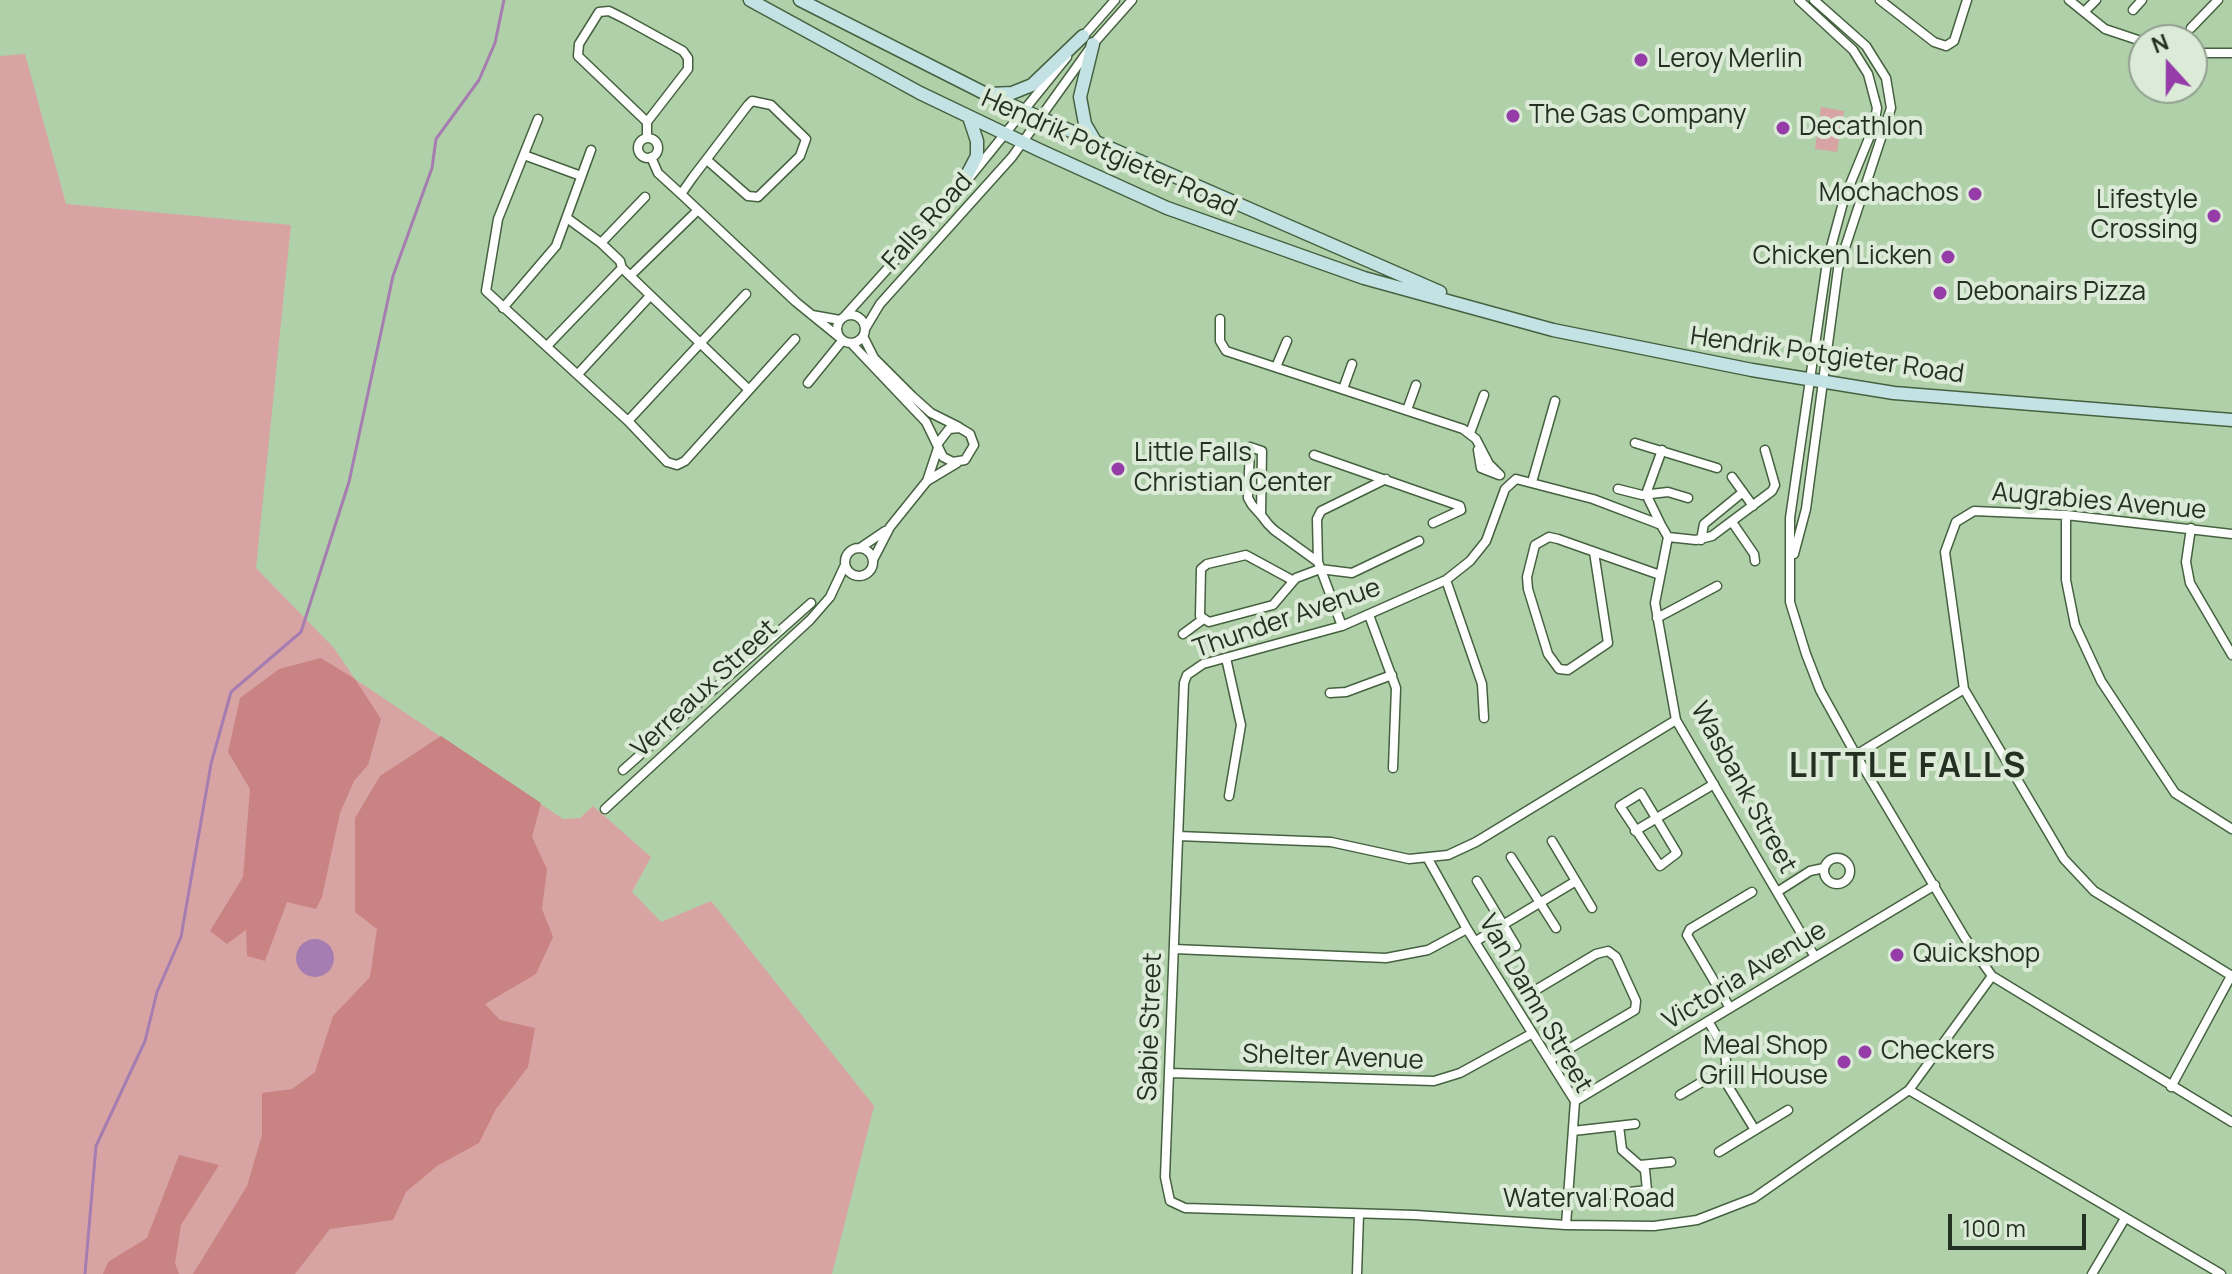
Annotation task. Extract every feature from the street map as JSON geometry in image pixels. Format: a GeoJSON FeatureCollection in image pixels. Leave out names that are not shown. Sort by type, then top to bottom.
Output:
{"type":"FeatureCollection","features":[{"type":"Feature","properties":{"kind":"main road","name":"Hendrik Potgieter Road"},"geometry":{"type":"LineString","coordinates":[[750,0],[1005,135],[1167,208],[1268,247],[1364,278],[1469,304],[1553,330],[1818,380],[1907,394],[2232,420]]}},
{"type":"Feature","properties":{"kind":"main road","name":"Hendrik Potgieter Road"},"geometry":{"type":"LineString","coordinates":[[800,0],[986,94],[1469,304]]}},
{"type":"Feature","properties":{"kind":"main road"},"geometry":{"type":"LineString","coordinates":[[986,94],[1012,93],[1032,85],[1088,40]]}},
{"type":"Feature","properties":{"kind":"main road"},"geometry":{"type":"LineString","coordinates":[[1088,40],[1080,97],[1085,124],[1095,141]]}},
{"type":"Feature","properties":{"kind":"main road"},"geometry":{"type":"LineString","coordinates":[[959,190],[977,156],[977,141],[969,117]]}},
{"type":"Feature","properties":{"kind":"street"},"geometry":{"type":"LineString","coordinates":[[1088,40],[1115,0]]}},
{"type":"Feature","properties":{"kind":"street"},"geometry":{"type":"LineString","coordinates":[[1088,40],[1132,0]]}},
{"type":"Feature","properties":{"kind":"street"},"geometry":{"type":"LineString","coordinates":[[1791,566],[1806,509],[1827,262],[1844,199],[1874,126],[1875,97],[1868,74],[1853,50],[1799,0]]}},
{"type":"Feature","properties":{"kind":"street"},"geometry":{"type":"LineString","coordinates":[[1814,0],[1866,46],[1890,92],[1887,126],[1838,269],[1790,518],[1790,602],[1806,654],[1820,690],[1856,755],[1965,938],[1992,976],[2232,1122]]}},
{"type":"Feature","properties":{"kind":"street"},"geometry":{"type":"LineString","coordinates":[[1880,0],[1934,42],[1946,46],[1954,41],[1967,0]]}},
{"type":"Feature","properties":{"kind":"street"},"geometry":{"type":"LineString","coordinates":[[2069,0],[2105,29],[2128,37]]}},
{"type":"Feature","properties":{"kind":"street"},"geometry":{"type":"LineString","coordinates":[[2084,12],[2096,0]]}},
{"type":"Feature","properties":{"kind":"street"},"geometry":{"type":"LineString","coordinates":[[2133,10],[2142,0]]}},
{"type":"Feature","properties":{"kind":"street"},"geometry":{"type":"LineString","coordinates":[[2195,24],[2218,0]]}},
{"type":"Feature","properties":{"kind":"street"},"geometry":{"type":"LineString","coordinates":[[647,122],[578,56],[579,44],[599,12],[617,15],[683,51],[688,58],[688,69],[647,122],[647,138]]}},
{"type":"Feature","properties":{"kind":"street","name":"Falls Road"},"geometry":{"type":"LineString","coordinates":[[842,319],[901,256],[1088,40]]}},
{"type":"Feature","properties":{"kind":"street","name":"Falls Road"},"geometry":{"type":"LineString","coordinates":[[864,333],[880,304],[1023,142],[1088,40]]}},
{"type":"Feature","properties":{"kind":"street"},"geometry":{"type":"LineString","coordinates":[[2208,53],[2232,53]]}},
{"type":"Feature","properties":{"kind":"street"},"geometry":{"type":"LineString","coordinates":[[681,194],[748,105],[758,100],[771,105],[806,139],[800,156],[758,197],[748,196],[707,160]]}},
{"type":"Feature","properties":{"kind":"street"},"geometry":{"type":"LineString","coordinates":[[538,119],[498,219],[485,280],[486,291],[628,421],[667,462],[677,465],[795,339]]}},
{"type":"Feature","properties":{"kind":"street"},"geometry":{"type":"LineString","coordinates":[[647,138],[658,144],[658,151],[651,157],[642,156],[639,150],[639,144],[647,138]]}},
{"type":"Feature","properties":{"kind":"street"},"geometry":{"type":"LineString","coordinates":[[503,308],[556,246],[591,150]]}},
{"type":"Feature","properties":{"kind":"street"},"geometry":{"type":"LineString","coordinates":[[524,155],[581,176]]}},
{"type":"Feature","properties":{"kind":"street"},"geometry":{"type":"LineString","coordinates":[[651,157],[658,173],[908,401],[948,461],[959,462]]}},
{"type":"Feature","properties":{"kind":"street"},"geometry":{"type":"LineString","coordinates":[[601,243],[645,197]]}},
{"type":"Feature","properties":{"kind":"street"},"geometry":{"type":"LineString","coordinates":[[630,276],[698,210]]}},
{"type":"Feature","properties":{"kind":"street"},"geometry":{"type":"LineString","coordinates":[[567,218],[601,243],[650,296],[748,389]]}},
{"type":"Feature","properties":{"kind":"street"},"geometry":{"type":"LineString","coordinates":[[901,256],[914,267]]}},
{"type":"Feature","properties":{"kind":"street"},"geometry":{"type":"LineString","coordinates":[[547,346],[622,268]]}},
{"type":"Feature","properties":{"kind":"street"},"geometry":{"type":"LineString","coordinates":[[628,421],[746,294]]}},
{"type":"Feature","properties":{"kind":"street"},"geometry":{"type":"LineString","coordinates":[[578,374],[650,296]]}},
{"type":"Feature","properties":{"kind":"street"},"geometry":{"type":"LineString","coordinates":[[812,315],[842,319],[857,317],[874,358],[931,413],[970,434],[974,445],[969,457],[927,481]]}},
{"type":"Feature","properties":{"kind":"street"},"geometry":{"type":"LineString","coordinates":[[842,319],[837,328],[844,340]]}},
{"type":"Feature","properties":{"kind":"street"},"geometry":{"type":"LineString","coordinates":[[1220,319],[1224,349],[1470,433],[1489,464],[1500,475],[1532,482],[1661,525]]}},
{"type":"Feature","properties":{"kind":"street"},"geometry":{"type":"LineString","coordinates":[[808,383],[844,340],[864,333]]}},
{"type":"Feature","properties":{"kind":"street"},"geometry":{"type":"LineString","coordinates":[[1276,367],[1287,341]]}},
{"type":"Feature","properties":{"kind":"street"},"geometry":{"type":"LineString","coordinates":[[1343,389],[1352,364]]}},
{"type":"Feature","properties":{"kind":"street"},"geometry":{"type":"LineString","coordinates":[[1407,410],[1416,385]]}},
{"type":"Feature","properties":{"kind":"street"},"geometry":{"type":"LineString","coordinates":[[1470,433],[1484,395]]}},
{"type":"Feature","properties":{"kind":"street"},"geometry":{"type":"LineString","coordinates":[[1532,482],[1555,401]]}},
{"type":"Feature","properties":{"kind":"street"},"geometry":{"type":"LineString","coordinates":[[890,527],[848,554],[845,565],[851,573],[859,576],[868,573],[890,527],[927,481],[939,445],[949,429],[960,428]]}},
{"type":"Feature","properties":{"kind":"street"},"geometry":{"type":"LineString","coordinates":[[1635,443],[1717,468]]}},
{"type":"Feature","properties":{"kind":"street"},"geometry":{"type":"LineString","coordinates":[[1261,515],[1262,451],[1250,447],[1246,491],[1261,515],[1274,530],[1319,566],[1352,573],[1419,541]]}},
{"type":"Feature","properties":{"kind":"street"},"geometry":{"type":"LineString","coordinates":[[1662,450],[1646,494],[1668,537],[1701,540],[1732,522],[1775,487],[1765,450]]}},
{"type":"Feature","properties":{"kind":"street"},"geometry":{"type":"LineString","coordinates":[[1314,455],[1462,508],[1433,523]]}},
{"type":"Feature","properties":{"kind":"street"},"geometry":{"type":"LineString","coordinates":[[1732,477],[1753,506]]}},
{"type":"Feature","properties":{"kind":"street"},"geometry":{"type":"LineString","coordinates":[[1342,626],[1319,566],[1317,519],[1321,511],[1386,479]]}},
{"type":"Feature","properties":{"kind":"street","name":"Thunder Avenue"},"geometry":{"type":"LineString","coordinates":[[1178,836],[1184,683],[1192,670],[1342,626],[1446,580],[1470,561],[1486,541],[1505,489],[1512,480]]}},
{"type":"Feature","properties":{"kind":"street"},"geometry":{"type":"LineString","coordinates":[[1618,489],[1646,494],[1664,492],[1688,498]]}},
{"type":"Feature","properties":{"kind":"street"},"geometry":{"type":"LineString","coordinates":[[1701,540],[1704,524],[1743,492]]}},
{"type":"Feature","properties":{"kind":"street","name":"Augrabies Avenue"},"geometry":{"type":"LineString","coordinates":[[1964,689],[1945,552],[1950,534],[1963,515],[1974,511],[2066,515],[2232,534]]}},
{"type":"Feature","properties":{"kind":"street"},"geometry":{"type":"LineString","coordinates":[[2066,515],[2066,580],[2075,625],[2101,681],[2175,793],[2232,829]]}},
{"type":"Feature","properties":{"kind":"street"},"geometry":{"type":"LineString","coordinates":[[1732,522],[1754,554],[1755,561]]}},
{"type":"Feature","properties":{"kind":"street"},"geometry":{"type":"LineString","coordinates":[[2191,528],[2186,562],[2190,583],[2232,655]]}},
{"type":"Feature","properties":{"kind":"street"},"geometry":{"type":"LineString","coordinates":[[1594,552],[1608,643],[1568,670],[1559,669],[1548,654],[1528,589],[1532,550],[1549,537],[1594,552],[1660,575]]}},
{"type":"Feature","properties":{"kind":"street","name":"Wasbank Street"},"geometry":{"type":"LineString","coordinates":[[1668,537],[1655,589],[1657,618],[1676,720],[1815,957]]}},
{"type":"Feature","properties":{"kind":"street"},"geometry":{"type":"LineString","coordinates":[[859,548],[870,553],[873,560]]}},
{"type":"Feature","properties":{"kind":"street"},"geometry":{"type":"LineString","coordinates":[[1202,620],[1201,569],[1207,564],[1246,555],[1292,580]]}},
{"type":"Feature","properties":{"kind":"street","name":"Verreaux Street"},"geometry":{"type":"LineString","coordinates":[[830,597],[845,565]]}},
{"type":"Feature","properties":{"kind":"street"},"geometry":{"type":"LineString","coordinates":[[1202,620],[1209,622],[1273,605],[1292,580],[1319,566]]}},
{"type":"Feature","properties":{"kind":"street","name":"Verreaux Street"},"geometry":{"type":"LineString","coordinates":[[605,809],[810,620],[830,597],[859,576]]}},
{"type":"Feature","properties":{"kind":"street"},"geometry":{"type":"LineString","coordinates":[[1446,580],[1482,684],[1484,718]]}},
{"type":"Feature","properties":{"kind":"street"},"geometry":{"type":"LineString","coordinates":[[1657,618],[1717,586]]}},
{"type":"Feature","properties":{"kind":"street"},"geometry":{"type":"LineString","coordinates":[[623,770],[811,603]]}},
{"type":"Feature","properties":{"kind":"street"},"geometry":{"type":"LineString","coordinates":[[1369,615],[1392,675],[1397,705],[1393,768]]}},
{"type":"Feature","properties":{"kind":"street"},"geometry":{"type":"LineString","coordinates":[[1183,634],[1202,620]]}},
{"type":"Feature","properties":{"kind":"street"},"geometry":{"type":"LineString","coordinates":[[1226,658],[1241,725],[1229,796]]}},
{"type":"Feature","properties":{"kind":"street"},"geometry":{"type":"LineString","coordinates":[[1330,693],[1346,692],[1392,675]]}},
{"type":"Feature","properties":{"kind":"street"},"geometry":{"type":"LineString","coordinates":[[1856,755],[1964,689],[2078,877],[2232,976],[2171,1087]]}},
{"type":"Feature","properties":{"kind":"street"},"geometry":{"type":"LineString","coordinates":[[1178,836],[1310,840],[1409,859],[1448,855],[1476,842],[1676,720]]}},
{"type":"Feature","properties":{"kind":"street"},"geometry":{"type":"LineString","coordinates":[[1635,831],[1714,784]]}},
{"type":"Feature","properties":{"kind":"street"},"geometry":{"type":"LineString","coordinates":[[1638,793],[1677,853],[1662,865],[1656,865],[1635,831],[1620,806],[1638,793]]}},
{"type":"Feature","properties":{"kind":"street","name":"Sabie Street"},"geometry":{"type":"LineString","coordinates":[[1178,836],[1165,1193],[1175,1206],[1185,1208]]}},
{"type":"Feature","properties":{"kind":"street"},"geometry":{"type":"LineString","coordinates":[[1552,841],[1592,908]]}},
{"type":"Feature","properties":{"kind":"street"},"geometry":{"type":"LineString","coordinates":[[1511,857],[1556,928]]}},
{"type":"Feature","properties":{"kind":"street","name":"Van Damn Street"},"geometry":{"type":"LineString","coordinates":[[1428,859],[1467,929],[1575,1101],[1566,1225]]}},
{"type":"Feature","properties":{"kind":"street"},"geometry":{"type":"LineString","coordinates":[[1777,892],[1810,871],[1824,868]]}},
{"type":"Feature","properties":{"kind":"street"},"geometry":{"type":"LineString","coordinates":[[1477,881],[1516,946]]}},
{"type":"Feature","properties":{"kind":"street"},"geometry":{"type":"LineString","coordinates":[[1476,941],[1576,881]]}},
{"type":"Feature","properties":{"kind":"street","name":"Victoria Avenue"},"geometry":{"type":"LineString","coordinates":[[1575,1101],[1935,885]]}},
{"type":"Feature","properties":{"kind":"street"},"geometry":{"type":"LineString","coordinates":[[1730,1008],[1687,935],[1690,929],[1752,892]]}},
{"type":"Feature","properties":{"kind":"street"},"geometry":{"type":"LineString","coordinates":[[1174,949],[1386,958],[1428,950],[1467,929]]}},
{"type":"Feature","properties":{"kind":"street"},"geometry":{"type":"LineString","coordinates":[[1529,994],[1596,954],[1608,951],[1616,957],[1636,1001],[1635,1010],[1550,1060]]}},
{"type":"Feature","properties":{"kind":"street","name":"Waterval Road"},"geometry":{"type":"LineString","coordinates":[[1185,1208],[1566,1225],[1654,1226],[1697,1220],[1754,1198],[1909,1090],[1992,976]]}},
{"type":"Feature","properties":{"kind":"street"},"geometry":{"type":"LineString","coordinates":[[1708,1021],[1725,1050],[1728,1086],[1755,1130]]}},
{"type":"Feature","properties":{"kind":"street","name":"Shelter Avenue"},"geometry":{"type":"LineString","coordinates":[[1169,1073],[1434,1081],[1460,1073],[1531,1034]]}},
{"type":"Feature","properties":{"kind":"street"},"geometry":{"type":"LineString","coordinates":[[1680,1095],[1727,1067]]}},
{"type":"Feature","properties":{"kind":"street"},"geometry":{"type":"LineString","coordinates":[[1909,1090],[2124,1220],[2221,1274]]}},
{"type":"Feature","properties":{"kind":"street"},"geometry":{"type":"LineString","coordinates":[[1719,1152],[1788,1110]]}},
{"type":"Feature","properties":{"kind":"street"},"geometry":{"type":"LineString","coordinates":[[1573,1131],[1635,1124]]}},
{"type":"Feature","properties":{"kind":"street"},"geometry":{"type":"LineString","coordinates":[[1587,1197],[1646,1192],[1646,1174],[1622,1150],[1619,1126]]}},
{"type":"Feature","properties":{"kind":"street"},"geometry":{"type":"LineString","coordinates":[[1640,1165],[1671,1162]]}},
{"type":"Feature","properties":{"kind":"street"},"geometry":{"type":"LineString","coordinates":[[1357,1274],[1359,1214]]}},
{"type":"Feature","properties":{"kind":"street"},"geometry":{"type":"LineString","coordinates":[[2092,1274],[2124,1220]]}},
{"type":"Feature","properties":{"kind":"shaded area"},"geometry":{"type":"Polygon","coordinates":[[[25,54],[66,204],[291,225],[256,568],[334,648],[355,679],[563,819],[580,818],[593,806],[651,857],[632,892],[661,922],[711,901],[874,1106],[832,1274],[0,1274],[0,56],[25,54]]]}},
{"type":"Feature","properties":{"kind":"shaded area"},"geometry":{"type":"Polygon","coordinates":[[[1821,107],[1844,111],[1837,152],[1815,149],[1821,107]]]}},
{"type":"Feature","properties":{"kind":"shaded area"},"geometry":{"type":"Polygon","coordinates":[[[321,658],[355,679],[381,719],[368,765],[354,781],[340,813],[322,897],[316,909],[287,902],[265,961],[247,956],[246,930],[227,944],[210,931],[243,877],[250,789],[228,752],[240,698],[279,669],[321,658]]]}},
{"type":"Feature","properties":{"kind":"shaded area"},"geometry":{"type":"Polygon","coordinates":[[[441,736],[541,803],[532,837],[547,869],[542,909],[553,937],[536,974],[485,1004],[500,1020],[535,1028],[528,1067],[496,1109],[479,1143],[437,1166],[406,1192],[393,1220],[330,1229],[295,1274],[193,1274],[247,1186],[262,1135],[262,1093],[292,1089],[315,1072],[333,1016],[370,977],[377,929],[355,912],[355,818],[380,776],[441,736]]]}},
{"type":"Feature","properties":{"kind":"shaded area"},"geometry":{"type":"Polygon","coordinates":[[[315,939],[329,944],[334,958],[329,972],[315,977],[301,972],[296,958],[301,944],[315,939]]]}},
{"type":"Feature","properties":{"kind":"shaded area"},"geometry":{"type":"Polygon","coordinates":[[[179,1155],[219,1165],[181,1225],[175,1263],[179,1274],[103,1274],[108,1262],[147,1238],[179,1155]]]}},
{"type":"Feature","properties":{"kind":"waterway"},"geometry":{"type":"LineString","coordinates":[[85,1274],[96,1146],[145,1041],[157,992],[181,937],[211,764],[231,692],[301,632],[349,482],[393,276],[432,168],[436,139],[479,80],[495,43],[504,0]]}},
{"type":"Feature","properties":{"kind":"place","name":"Leroy Merlin"},"geometry":{"type":"Point","coordinates":[1641,60]}},
{"type":"Feature","properties":{"kind":"place","name":"The Gas Company"},"geometry":{"type":"Point","coordinates":[1513,116]}},
{"type":"Feature","properties":{"kind":"place","name":"Decathlon"},"geometry":{"type":"Point","coordinates":[1783,128]}},
{"type":"Feature","properties":{"kind":"place","name":"Mochachos"},"geometry":{"type":"Point","coordinates":[1975,194]}},
{"type":"Feature","properties":{"kind":"place","name":"Lifestyle Crossing"},"geometry":{"type":"Point","coordinates":[2214,216]}},
{"type":"Feature","properties":{"kind":"place","name":"Chicken Licken"},"geometry":{"type":"Point","coordinates":[1948,257]}},
{"type":"Feature","properties":{"kind":"place","name":"Debonairs Pizza"},"geometry":{"type":"Point","coordinates":[1940,293]}},
{"type":"Feature","properties":{"kind":"place","name":"Little Falls Christian Center"},"geometry":{"type":"Point","coordinates":[1118,469]}},
{"type":"Feature","properties":{"kind":"place","name":"Quickshop"},"geometry":{"type":"Point","coordinates":[1897,955]}},
{"type":"Feature","properties":{"kind":"place","name":"Checkers"},"geometry":{"type":"Point","coordinates":[1865,1052]}},
{"type":"Feature","properties":{"kind":"place","name":"Meal Shop Grill House"},"geometry":{"type":"Point","coordinates":[1844,1062]}},
{"type":"Feature","properties":{"kind":"district","name":"LITTLE FALLS"},"geometry":{"type":"Point","coordinates":[1908,767]}}]}
